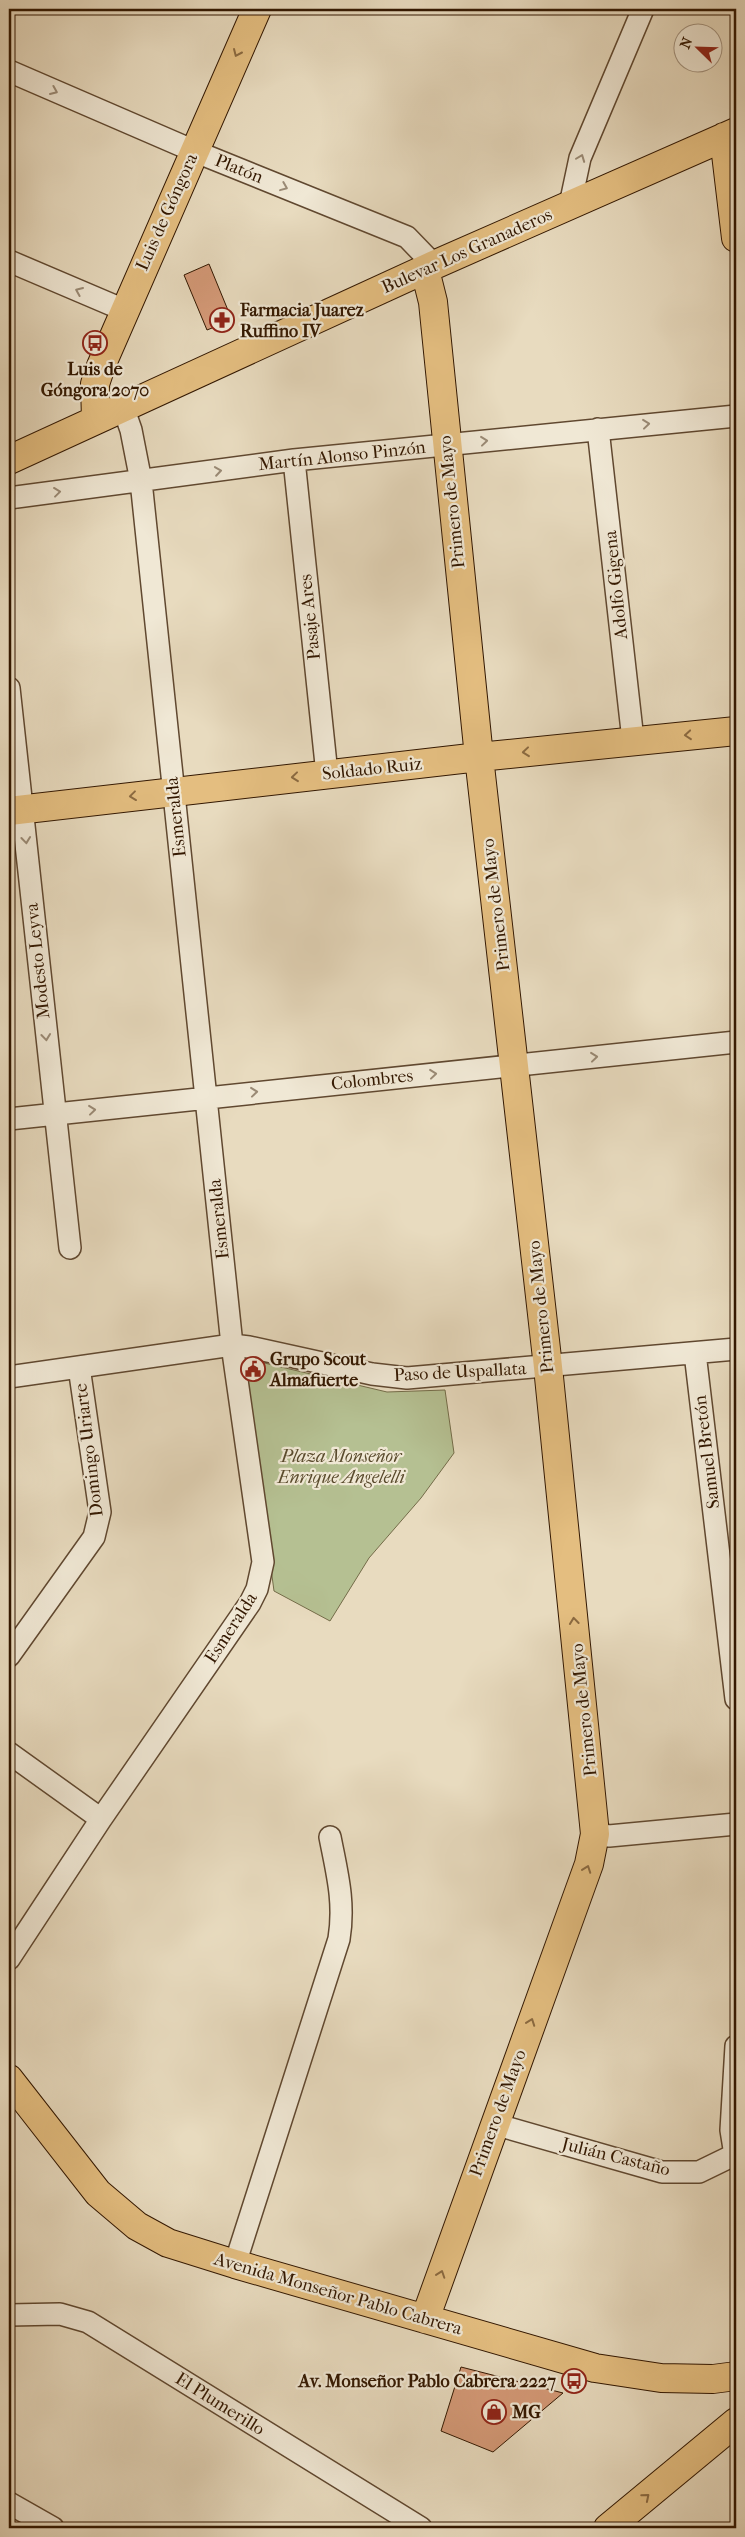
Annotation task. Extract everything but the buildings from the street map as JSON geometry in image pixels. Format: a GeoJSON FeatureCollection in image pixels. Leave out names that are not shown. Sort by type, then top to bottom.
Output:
{"type":"FeatureCollection","features":[{"type":"Feature","properties":{"kind":"main road","name":"Luis de Góngora"},"geometry":{"type":"LineString","coordinates":[[96,420],[95,384],[124,310],[257,9]]}},
{"type":"Feature","properties":{"kind":"main road","name":"Bulevar Los Granaderos"},"geometry":{"type":"LineString","coordinates":[[9,460],[123,406],[730,134]]}},
{"type":"Feature","properties":{"kind":"main road"},"geometry":{"type":"LineString","coordinates":[[730,134],[736,238]]}},
{"type":"Feature","properties":{"kind":"main road","name":"Primero de Mayo"},"geometry":{"type":"LineString","coordinates":[[425,2320],[588,1864],[595,1834],[548,1367],[479,757],[446,445],[430,268]]}},
{"type":"Feature","properties":{"kind":"main road","name":"Soldado Ruiz"},"geometry":{"type":"LineString","coordinates":[[16,810],[633,740],[736,731]]}},
{"type":"Feature","properties":{"kind":"main road","name":"Avenida Monseñor Pablo Cabrera"},"geometry":{"type":"LineString","coordinates":[[9,2079],[82,2174],[121,2214],[137,2226],[168,2243],[425,2320],[604,2370],[661,2378],[724,2378]]}},
{"type":"Feature","properties":{"kind":"main road"},"geometry":{"type":"LineString","coordinates":[[608,2528],[733,2425],[734,2397],[724,2378]]}},
{"type":"Feature","properties":{"kind":"street"},"geometry":{"type":"LineString","coordinates":[[570,205],[580,158],[643,9]]}},
{"type":"Feature","properties":{"kind":"street","name":"Platón"},"geometry":{"type":"LineString","coordinates":[[9,71],[194,151],[407,236],[430,268]]}},
{"type":"Feature","properties":{"kind":"street"},"geometry":{"type":"LineString","coordinates":[[9,261],[124,310]]}},
{"type":"Feature","properties":{"kind":"street","name":"Esmeralda"},"geometry":{"type":"LineString","coordinates":[[9,1958],[101,1819],[250,1603],[262,1575],[263,1562],[232,1345],[141,481],[123,406]]}},
{"type":"Feature","properties":{"kind":"street","name":"Martín Alonso Pinzón"},"geometry":{"type":"LineString","coordinates":[[9,498],[294,460],[736,416]]}},
{"type":"Feature","properties":{"kind":"street","name":"Adolfo Gigena"},"geometry":{"type":"LineString","coordinates":[[598,429],[633,740]]}},
{"type":"Feature","properties":{"kind":"street","name":"Pasaje Ares"},"geometry":{"type":"LineString","coordinates":[[294,460],[327,774]]}},
{"type":"Feature","properties":{"kind":"street","name":"Modesto Leyva"},"geometry":{"type":"LineString","coordinates":[[9,688],[16,810],[55,1114],[70,1248]]}},
{"type":"Feature","properties":{"kind":"street","name":"Colombres"},"geometry":{"type":"LineString","coordinates":[[9,1119],[736,1042]]}},
{"type":"Feature","properties":{"kind":"street","name":"Paso de Uspallata"},"geometry":{"type":"LineString","coordinates":[[9,1377],[232,1345],[390,1377],[548,1367],[736,1349]]}},
{"type":"Feature","properties":{"kind":"street","name":"Samuel Bretón"},"geometry":{"type":"LineString","coordinates":[[695,1353],[736,1699]]}},
{"type":"Feature","properties":{"kind":"street","name":"Domingo Uriarte"},"geometry":{"type":"LineString","coordinates":[[9,1656],[94,1537],[98,1527],[100,1512],[79,1367]]}},
{"type":"Feature","properties":{"kind":"street"},"geometry":{"type":"LineString","coordinates":[[9,1753],[101,1819]]}},
{"type":"Feature","properties":{"kind":"street"},"geometry":{"type":"LineString","coordinates":[[595,1834],[609,1836],[736,1824]]}},
{"type":"Feature","properties":{"kind":"street"},"geometry":{"type":"LineString","coordinates":[[235,2264],[340,1939],[343,1915],[342,1898],[330,1837]]}},
{"type":"Feature","properties":{"kind":"street"},"geometry":{"type":"LineString","coordinates":[[736,2046],[731,2130],[736,2154]]}},
{"type":"Feature","properties":{"kind":"street","name":"Julián Castaño"},"geometry":{"type":"LineString","coordinates":[[494,2124],[662,2172],[699,2172],[736,2154]]}},
{"type":"Feature","properties":{"kind":"street","name":"El Plumerillo"},"geometry":{"type":"LineString","coordinates":[[9,2315],[60,2314],[88,2322],[421,2528]]}},
{"type":"Feature","properties":{"kind":"street"},"geometry":{"type":"LineString","coordinates":[[9,2503],[52,2528]]}},
{"type":"Feature","properties":{"kind":"green space","name":"Plaza Monseñor Enrique Angelelli"},"geometry":{"type":"Polygon","coordinates":[[[243,1358],[387,1392],[445,1390],[454,1453],[421,1498],[369,1558],[330,1621],[274,1591],[243,1358]]]}},
{"type":"Feature","properties":{"kind":"place","name":"Farmacia Juarez Ruffino IV"},"geometry":{"type":"Point","coordinates":[222,320]}},
{"type":"Feature","properties":{"kind":"place","name":"Luis de Góngora 2070"},"geometry":{"type":"Point","coordinates":[95,343]}},
{"type":"Feature","properties":{"kind":"place","name":"Grupo Scout Almafuerte"},"geometry":{"type":"Point","coordinates":[253,1369]}},
{"type":"Feature","properties":{"kind":"place","name":"Av. Monseñor Pablo Cabrera 2227"},"geometry":{"type":"Point","coordinates":[574,2381]}},
{"type":"Feature","properties":{"kind":"place","name":"MG"},"geometry":{"type":"Point","coordinates":[494,2412]}}]}
